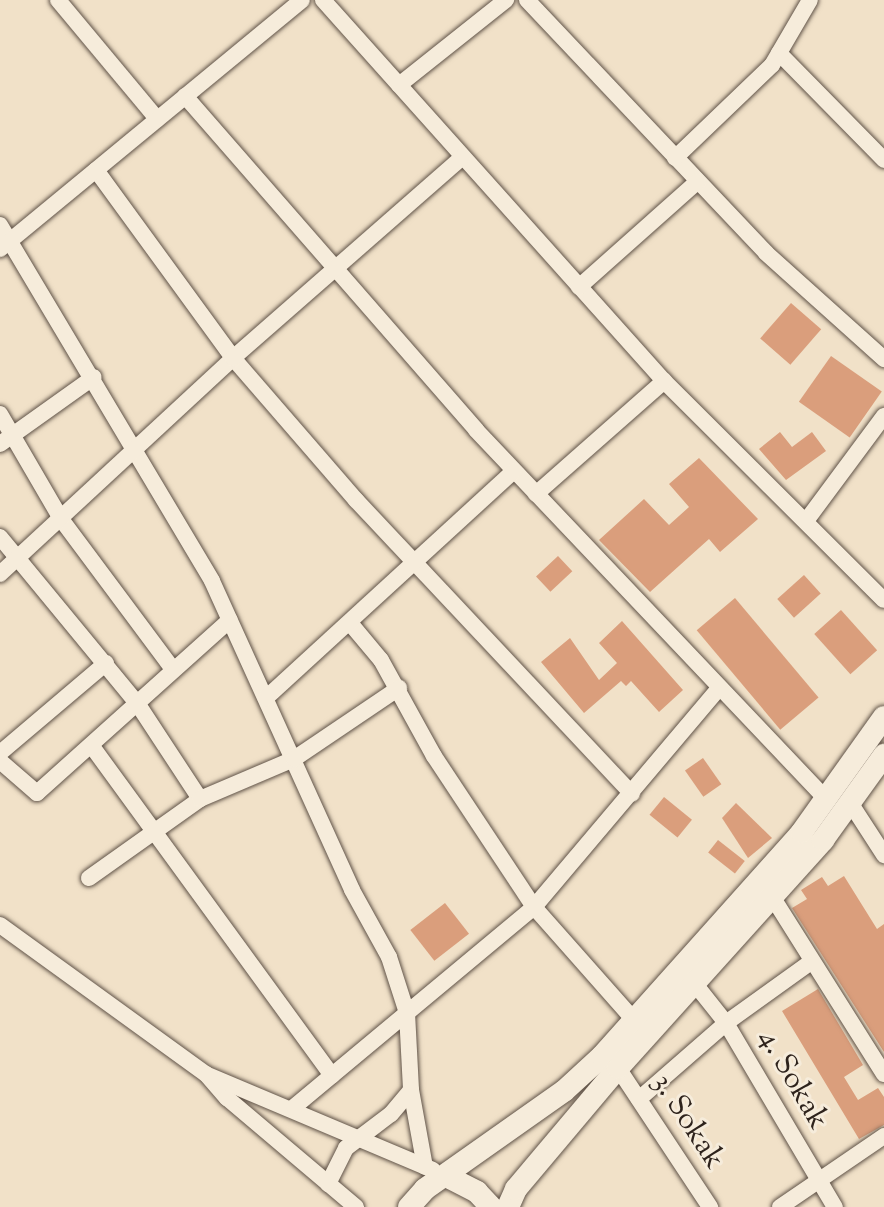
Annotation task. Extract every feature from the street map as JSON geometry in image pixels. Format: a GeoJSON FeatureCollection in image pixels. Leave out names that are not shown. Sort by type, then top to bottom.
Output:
{"type":"FeatureCollection","features":[{"type":"Feature","properties":{"kind":"street"},"geometry":{"type":"LineString","coordinates":[[58,0],[157,119]]}},
{"type":"Feature","properties":{"kind":"street"},"geometry":{"type":"LineString","coordinates":[[5,245],[302,0]]}},
{"type":"Feature","properties":{"kind":"street"},"geometry":{"type":"LineString","coordinates":[[323,0],[664,381],[884,600]]}},
{"type":"Feature","properties":{"kind":"street"},"geometry":{"type":"LineString","coordinates":[[399,85],[506,0]]}},
{"type":"Feature","properties":{"kind":"street"},"geometry":{"type":"LineString","coordinates":[[527,0],[766,253],[884,359]]}},
{"type":"Feature","properties":{"kind":"street"},"geometry":{"type":"LineString","coordinates":[[675,158],[779,53],[810,0]]}},
{"type":"Feature","properties":{"kind":"street"},"geometry":{"type":"LineString","coordinates":[[779,53],[884,160]]}},
{"type":"Feature","properties":{"kind":"street"},"geometry":{"type":"LineString","coordinates":[[185,96],[514,471],[719,688],[839,802],[884,855]]}},
{"type":"Feature","properties":{"kind":"street"},"geometry":{"type":"LineString","coordinates":[[0,574],[233,358],[463,157]]}},
{"type":"Feature","properties":{"kind":"street"},"geometry":{"type":"LineString","coordinates":[[96,170],[233,358],[417,565],[632,794]]}},
{"type":"Feature","properties":{"kind":"street"},"geometry":{"type":"LineString","coordinates":[[579,287],[698,181]]}},
{"type":"Feature","properties":{"kind":"street"},"geometry":{"type":"LineString","coordinates":[[0,225],[5,245],[94,377],[136,447],[230,620],[352,890],[389,957],[407,1013],[411,1090],[436,1172]]}},
{"type":"Feature","properties":{"kind":"street"},"geometry":{"type":"LineString","coordinates":[[7,439],[94,377]]}},
{"type":"Feature","properties":{"kind":"street"},"geometry":{"type":"LineString","coordinates":[[536,494],[664,381]]}},
{"type":"Feature","properties":{"kind":"street"},"geometry":{"type":"LineString","coordinates":[[0,414],[7,439],[61,519],[173,669]]}},
{"type":"Feature","properties":{"kind":"street"},"geometry":{"type":"LineString","coordinates":[[806,521],[884,416]]}},
{"type":"Feature","properties":{"kind":"street"},"geometry":{"type":"LineString","coordinates":[[266,698],[417,565],[514,471]]}},
{"type":"Feature","properties":{"kind":"street"},"geometry":{"type":"LineString","coordinates":[[0,537],[137,703],[200,799]]}},
{"type":"Feature","properties":{"kind":"street"},"geometry":{"type":"LineString","coordinates":[[0,761],[37,793],[230,620]]}},
{"type":"Feature","properties":{"kind":"street"},"geometry":{"type":"LineString","coordinates":[[350,623],[399,688],[434,756],[534,907],[635,1021]]}},
{"type":"Feature","properties":{"kind":"street"},"geometry":{"type":"LineString","coordinates":[[0,753],[106,663]]}},
{"type":"Feature","properties":{"kind":"street"},"geometry":{"type":"LineString","coordinates":[[89,878],[200,799],[294,759],[399,688]]}},
{"type":"Feature","properties":{"kind":"street"},"geometry":{"type":"LineString","coordinates":[[294,1107],[534,907],[719,688]]}},
{"type":"Feature","properties":{"kind":"street"},"geometry":{"type":"LineString","coordinates":[[508,1207],[516,1189],[618,1068],[773,898],[839,802],[884,717]]}},
{"type":"Feature","properties":{"kind":"street"},"geometry":{"type":"LineString","coordinates":[[91,745],[156,830],[332,1076]]}},
{"type":"Feature","properties":{"kind":"street"},"geometry":{"type":"LineString","coordinates":[[409,1207],[436,1172],[564,1091],[635,1021],[884,755]]}},
{"type":"Feature","properties":{"kind":"street"},"geometry":{"type":"LineString","coordinates":[[773,898],[884,1074]]}},
{"type":"Feature","properties":{"kind":"street"},"geometry":{"type":"LineString","coordinates":[[0,925],[206,1074],[227,1098],[356,1207]]}},
{"type":"Feature","properties":{"kind":"street"},"geometry":{"type":"LineString","coordinates":[[639,1099],[726,1023],[811,962]]}},
{"type":"Feature","properties":{"kind":"street","name":"4. Sokak"},"geometry":{"type":"LineString","coordinates":[[695,984],[726,1023],[835,1207]]}},
{"type":"Feature","properties":{"kind":"street","name":"3. Sokak"},"geometry":{"type":"LineString","coordinates":[[618,1068],[704,1205]]}},
{"type":"Feature","properties":{"kind":"street"},"geometry":{"type":"LineString","coordinates":[[206,1074],[294,1107],[436,1172],[477,1192],[491,1207]]}},
{"type":"Feature","properties":{"kind":"street"},"geometry":{"type":"LineString","coordinates":[[328,1184],[340,1155],[391,1114],[411,1090]]}},
{"type":"Feature","properties":{"kind":"street"},"geometry":{"type":"LineString","coordinates":[[780,1207],[884,1136]]}},
{"type":"Feature","properties":{"kind":"building"},"geometry":{"type":"Polygon","coordinates":[[[791,303],[821,329],[790,365],[760,338],[791,303]]]}},
{"type":"Feature","properties":{"kind":"building"},"geometry":{"type":"Polygon","coordinates":[[[831,356],[882,392],[850,437],[799,402],[831,356]]]}},
{"type":"Feature","properties":{"kind":"building"},"geometry":{"type":"Polygon","coordinates":[[[780,432],[792,447],[812,432],[826,451],[786,480],[759,449],[780,432]]]}},
{"type":"Feature","properties":{"kind":"building"},"geometry":{"type":"Polygon","coordinates":[[[699,458],[758,519],[720,552],[709,539],[650,592],[599,540],[644,499],[669,525],[689,507],[669,484],[699,458]]]}},
{"type":"Feature","properties":{"kind":"building"},"geometry":{"type":"Polygon","coordinates":[[[558,556],[572,571],[550,592],[536,576],[558,556]]]}},
{"type":"Feature","properties":{"kind":"building"},"geometry":{"type":"Polygon","coordinates":[[[804,575],[821,594],[794,618],[777,599],[804,575]]]}},
{"type":"Feature","properties":{"kind":"building"},"geometry":{"type":"Polygon","coordinates":[[[735,598],[819,698],[780,730],[697,630],[735,598]]]}},
{"type":"Feature","properties":{"kind":"building"},"geometry":{"type":"Polygon","coordinates":[[[841,610],[877,650],[850,674],[814,634],[841,610]]]}},
{"type":"Feature","properties":{"kind":"building"},"geometry":{"type":"Polygon","coordinates":[[[622,621],[683,690],[659,712],[631,681],[626,686],[621,681],[584,713],[541,662],[570,638],[599,680],[617,663],[599,643],[622,621]]]}},
{"type":"Feature","properties":{"kind":"building"},"geometry":{"type":"Polygon","coordinates":[[[703,758],[721,784],[703,797],[685,771],[703,758]]]}},
{"type":"Feature","properties":{"kind":"building"},"geometry":{"type":"Polygon","coordinates":[[[664,797],[692,820],[678,838],[650,815],[664,797]]]}},
{"type":"Feature","properties":{"kind":"building"},"geometry":{"type":"Polygon","coordinates":[[[736,803],[772,838],[748,858],[722,818],[736,803]]]}},
{"type":"Feature","properties":{"kind":"building"},"geometry":{"type":"Polygon","coordinates":[[[718,840],[745,861],[735,874],[708,853],[718,840]]]}},
{"type":"Feature","properties":{"kind":"building"},"geometry":{"type":"Polygon","coordinates":[[[844,876],[877,929],[884,924],[884,1052],[792,908],[807,899],[801,890],[822,877],[828,886],[844,876]]]}},
{"type":"Feature","properties":{"kind":"building"},"geometry":{"type":"Polygon","coordinates":[[[445,903],[469,934],[434,961],[410,930],[445,903]]]}},
{"type":"Feature","properties":{"kind":"building"},"geometry":{"type":"Polygon","coordinates":[[[818,989],[863,1065],[844,1077],[858,1100],[878,1088],[884,1097],[884,1125],[859,1139],[782,1011],[818,989]]]}}]}
